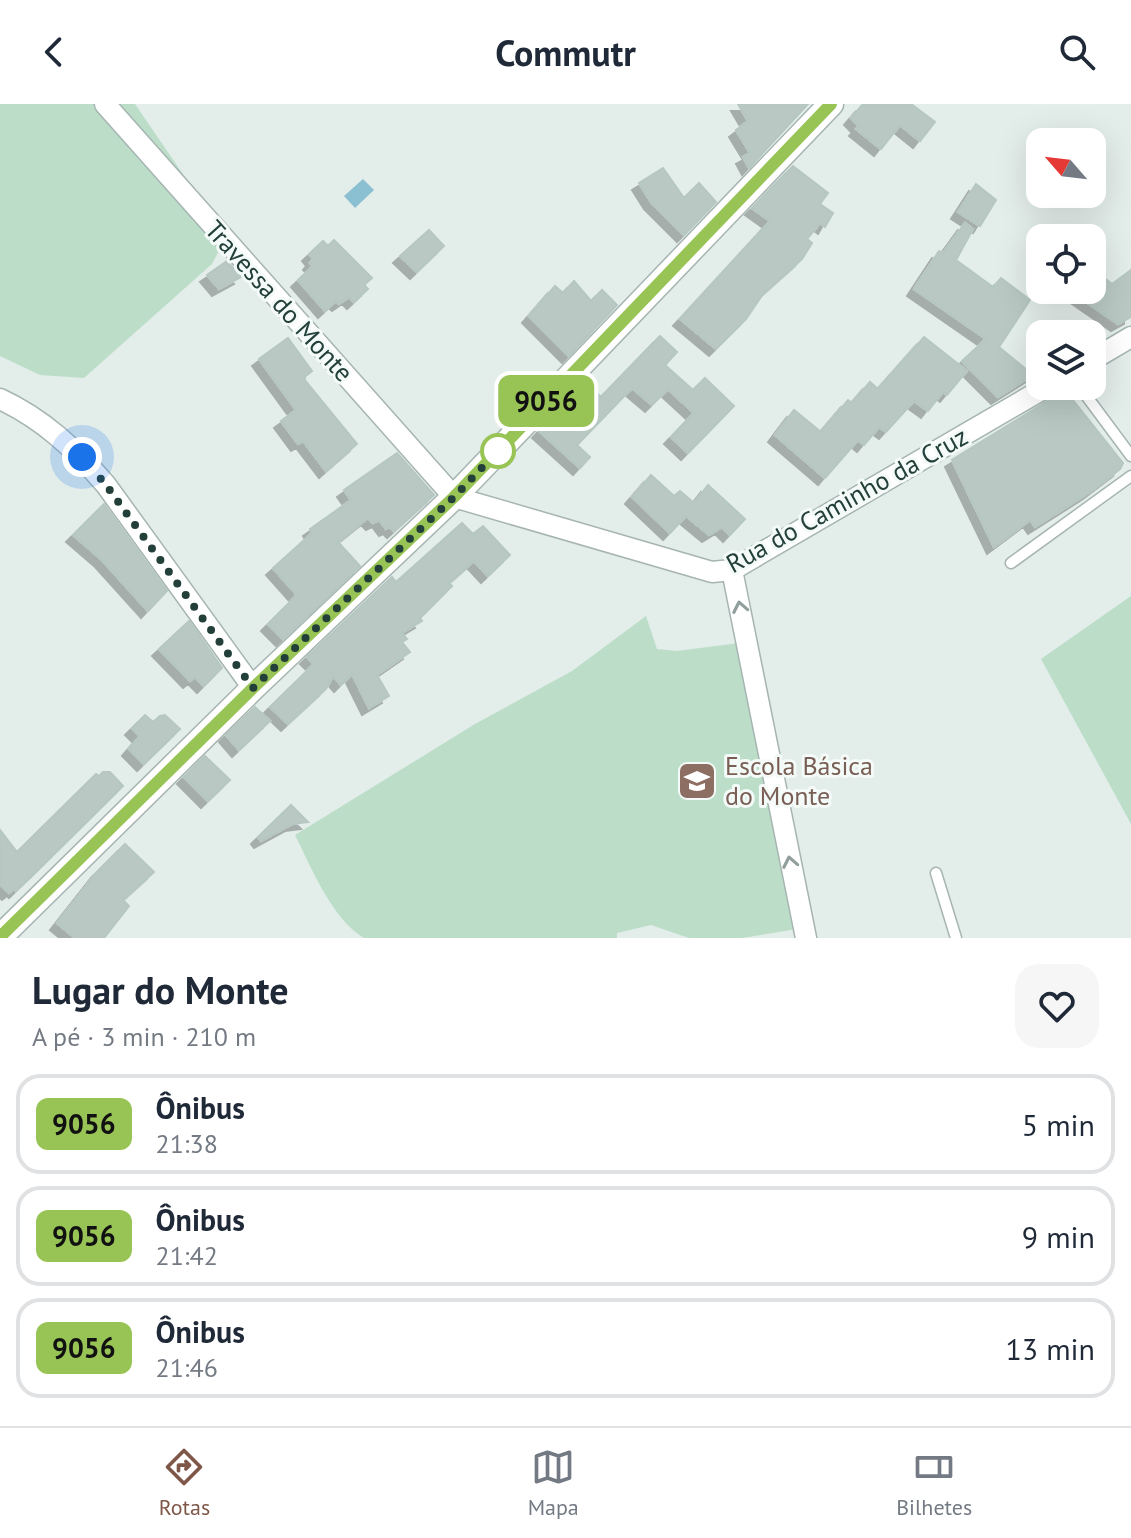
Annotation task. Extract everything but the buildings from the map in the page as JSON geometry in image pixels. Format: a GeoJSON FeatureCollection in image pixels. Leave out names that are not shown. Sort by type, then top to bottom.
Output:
{"type":"FeatureCollection","features":[{"type":"Feature","properties":{"kind":"street","name":"Travessa do Monte"},"geometry":{"type":"LineString","coordinates":[[105,104],[454,497]]}},
{"type":"Feature","properties":{"kind":"street"},"geometry":{"type":"LineString","coordinates":[[0,937],[253,688],[454,497],[831,104]]}},
{"type":"Feature","properties":{"kind":"street"},"geometry":{"type":"LineString","coordinates":[[1106,352],[1131,337]]}},
{"type":"Feature","properties":{"kind":"street"},"geometry":{"type":"LineString","coordinates":[[0,399],[52,430],[82,457],[106,485],[253,688]]}},
{"type":"Feature","properties":{"kind":"street","name":"Rua do Caminho da Cruz"},"geometry":{"type":"LineString","coordinates":[[454,497],[712,572],[732,570],[1026,399]]}},
{"type":"Feature","properties":{"kind":"street"},"geometry":{"type":"LineString","coordinates":[[732,570],[806,938]]}},
{"type":"Feature","properties":{"kind":"lane"},"geometry":{"type":"LineString","coordinates":[[1089,400],[1131,456]]}},
{"type":"Feature","properties":{"kind":"lane"},"geometry":{"type":"LineString","coordinates":[[1011,563],[1131,476]]}},
{"type":"Feature","properties":{"kind":"lane"},"geometry":{"type":"LineString","coordinates":[[936,873],[956,938]]}},
{"type":"Feature","properties":{"kind":"green space"},"geometry":{"type":"Polygon","coordinates":[[[0,104],[135,104],[226,237],[212,264],[84,378],[40,375],[0,356],[0,104]]]}},
{"type":"Feature","properties":{"kind":"green space"},"geometry":{"type":"Polygon","coordinates":[[[1131,596],[1131,824],[1041,659],[1131,596]]]}},
{"type":"Feature","properties":{"kind":"green space"},"geometry":{"type":"Polygon","coordinates":[[[646,616],[657,649],[677,651],[739,643],[797,929],[742,938],[689,938],[651,925],[617,933],[617,938],[364,938],[353,929],[332,905],[295,835],[475,724],[572,671],[646,616]]]}},
{"type":"Feature","properties":{"kind":"water"},"geometry":{"type":"Polygon","coordinates":[[[363,179],[374,190],[355,208],[344,196],[363,179]]]}},
{"type":"Feature","properties":{"kind":"bus line","name":"9056"},"geometry":{"type":"LineString","coordinates":[[0,937],[253,688],[454,497],[831,104]]}},
{"type":"Feature","properties":{"kind":"place","name":"Escola Básica do Monte"},"geometry":{"type":"Point","coordinates":[697,781]}},
{"type":"Feature","properties":{"kind":"route"},"geometry":{"type":"LineString","coordinates":[[82,457],[106,485],[253,688],[454,497],[498,451]]}}]}
